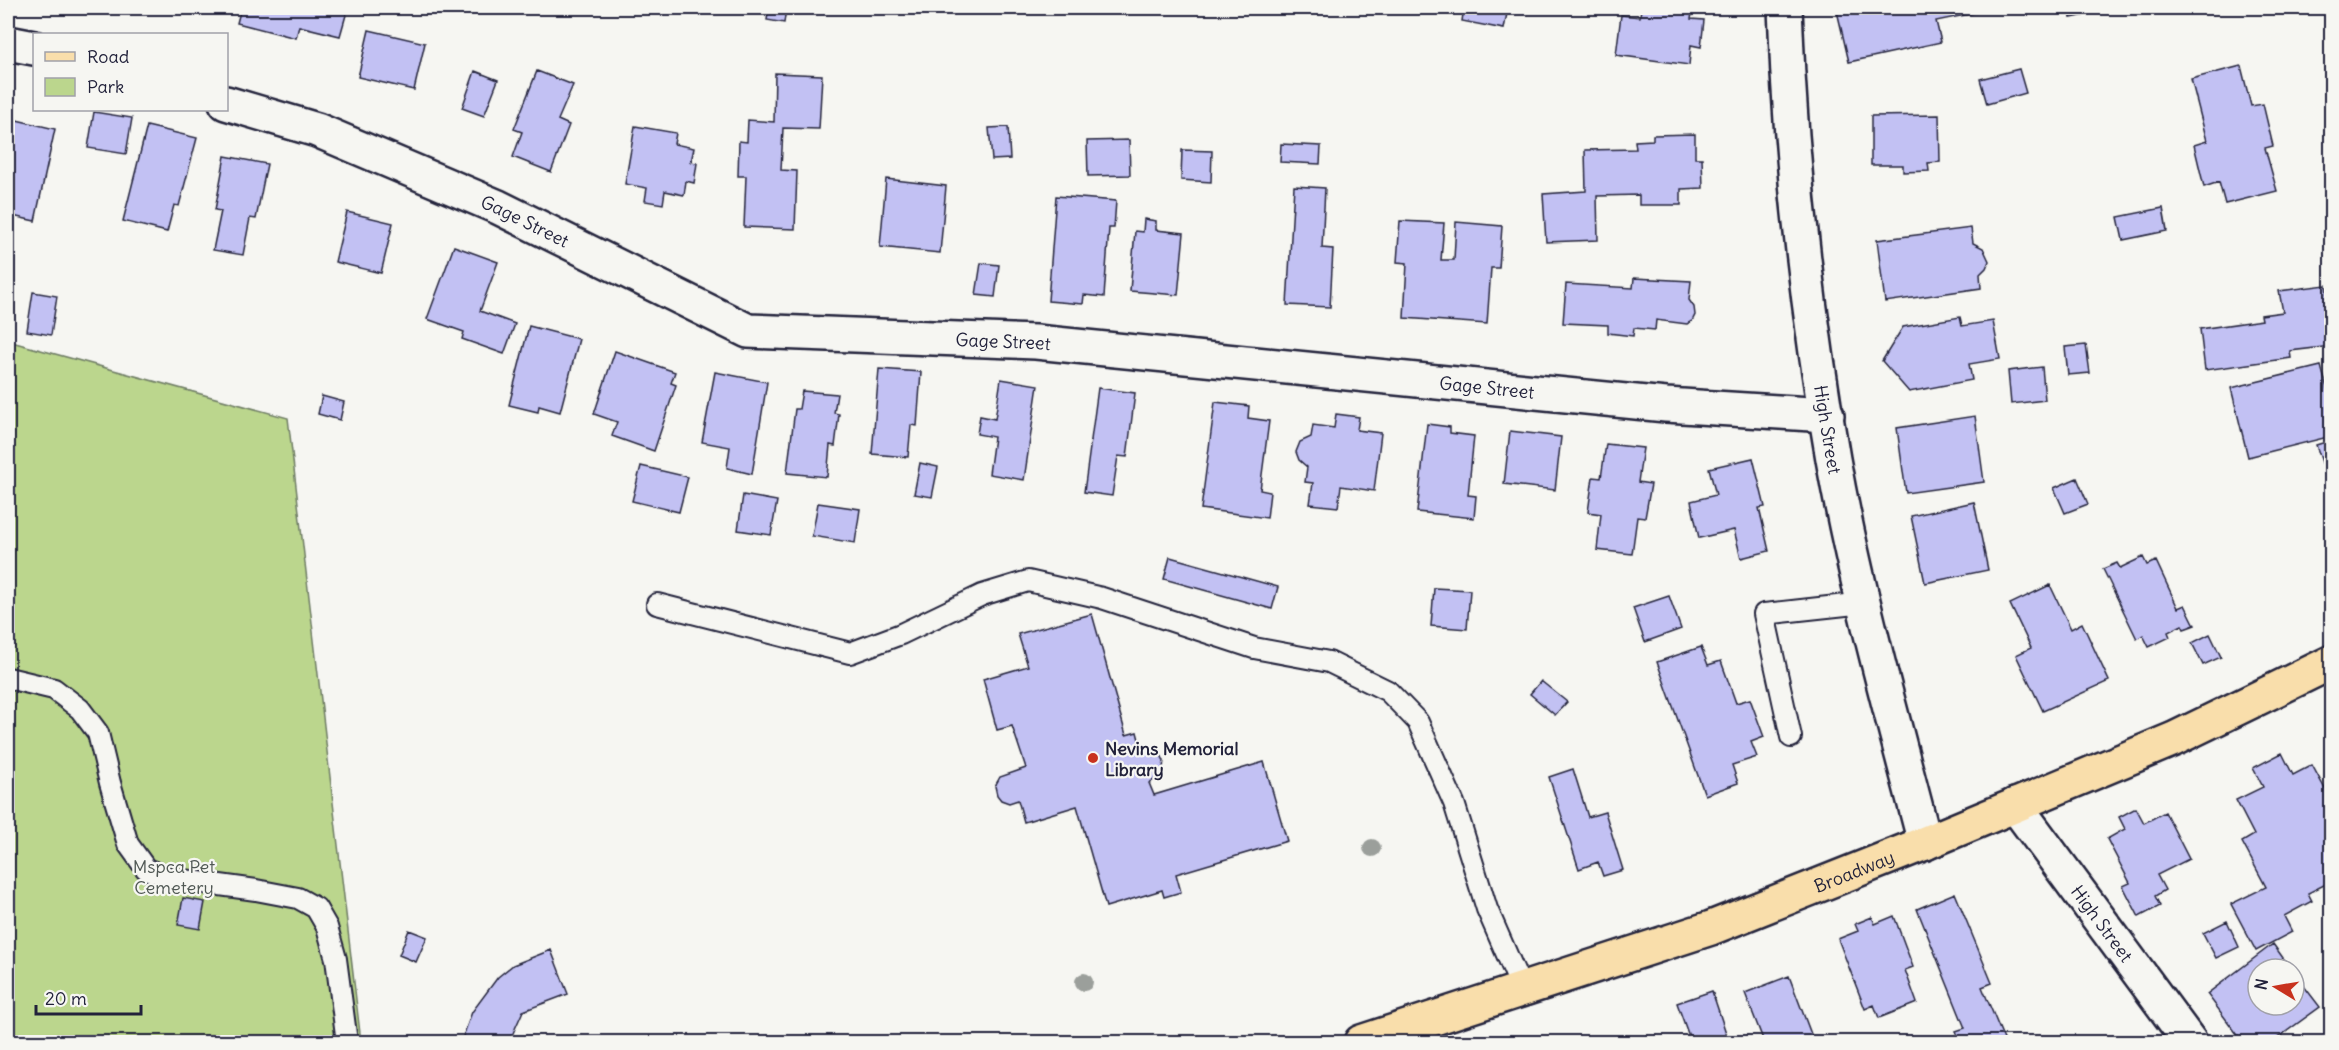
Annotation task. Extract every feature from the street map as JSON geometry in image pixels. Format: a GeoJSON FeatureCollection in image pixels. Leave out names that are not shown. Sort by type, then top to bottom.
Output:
{"type":"FeatureCollection","features":[{"type":"Feature","properties":{"kind":"main road","name":"Broadway"},"geometry":{"type":"LineString","coordinates":[[1361,1042],[1711,928],[1925,843],[2174,739],[2331,662]]}},
{"type":"Feature","properties":{"kind":"street","name":"High Street"},"geometry":{"type":"LineString","coordinates":[[1785,8],[1796,193],[1833,459],[1864,603],[1925,843]]}},
{"type":"Feature","properties":{"kind":"street"},"geometry":{"type":"LineString","coordinates":[[8,43],[33,48]]}},
{"type":"Feature","properties":{"kind":"street","name":"Gage Street"},"geometry":{"type":"LineString","coordinates":[[228,104],[317,130],[498,207],[748,331],[1036,342],[1654,404],[1827,415]]}},
{"type":"Feature","properties":{"kind":"street","name":"High Street"},"geometry":{"type":"LineString","coordinates":[[2015,805],[2190,1042]]}},
{"type":"Feature","properties":{"kind":"lane"},"geometry":{"type":"LineString","coordinates":[[657,604],[850,653],[901,634],[982,596],[1028,581],[1102,598],[1254,648],[1329,662],[1388,692],[1418,722],[1454,803],[1487,909],[1522,990]]}},
{"type":"Feature","properties":{"kind":"lane"},"geometry":{"type":"LineString","coordinates":[[1791,737],[1764,614],[1864,603]]}},
{"type":"Feature","properties":{"kind":"lane"},"geometry":{"type":"LineString","coordinates":[[8,678],[54,689],[80,709],[98,733],[128,844],[146,869],[169,878],[298,898],[316,908],[327,927],[336,959],[347,1042]]}},
{"type":"Feature","properties":{"kind":"green space","name":"Mspca Pet Cemetery"},"geometry":{"type":"Polygon","coordinates":[[[8,341],[288,418],[361,1042],[8,1042],[8,341]]]}},
{"type":"Feature","properties":{"kind":"building"},"geometry":{"type":"Polygon","coordinates":[[[241,8],[348,8],[340,36],[299,26],[296,38],[237,23],[241,8]]]}},
{"type":"Feature","properties":{"kind":"building"},"geometry":{"type":"Polygon","coordinates":[[[769,8],[786,8],[784,23],[767,20],[769,8]]]}},
{"type":"Feature","properties":{"kind":"building"},"geometry":{"type":"Polygon","coordinates":[[[1464,8],[1508,8],[1504,29],[1462,21],[1464,8]]]}},
{"type":"Feature","properties":{"kind":"building"},"geometry":{"type":"Polygon","coordinates":[[[1641,8],[1693,8],[1691,19],[1704,20],[1701,47],[1691,45],[1689,65],[1616,55],[1621,15],[1640,17],[1641,8]]]}},
{"type":"Feature","properties":{"kind":"building"},"geometry":{"type":"Polygon","coordinates":[[[1853,8],[1979,8],[1980,12],[1936,21],[1941,42],[1849,62],[1837,11],[1853,8]]]}},
{"type":"Feature","properties":{"kind":"building"},"geometry":{"type":"Polygon","coordinates":[[[2069,8],[2119,8],[2071,18],[2069,8]]]}},
{"type":"Feature","properties":{"kind":"building"},"geometry":{"type":"Polygon","coordinates":[[[369,30],[425,43],[414,90],[358,77],[369,30]]]}},
{"type":"Feature","properties":{"kind":"building"},"geometry":{"type":"Polygon","coordinates":[[[2241,66],[2251,106],[2263,104],[2273,146],[2265,148],[2277,191],[2225,204],[2219,182],[2204,187],[2194,145],[2207,141],[2191,79],[2241,66]]]}},
{"type":"Feature","properties":{"kind":"building"},"geometry":{"type":"Polygon","coordinates":[[[2019,69],[2026,93],[1987,104],[1980,79],[2019,69]]]}},
{"type":"Feature","properties":{"kind":"building"},"geometry":{"type":"Polygon","coordinates":[[[475,71],[498,80],[484,116],[462,108],[475,71]]]}},
{"type":"Feature","properties":{"kind":"building"},"geometry":{"type":"Polygon","coordinates":[[[537,71],[573,85],[558,120],[569,125],[551,172],[513,157],[522,132],[514,129],[537,71]]]}},
{"type":"Feature","properties":{"kind":"building"},"geometry":{"type":"Polygon","coordinates":[[[775,73],[822,75],[819,129],[783,128],[781,170],[797,171],[795,229],[744,227],[746,176],[738,176],[739,141],[747,142],[748,120],[774,122],[775,73]]]}},
{"type":"Feature","properties":{"kind":"building"},"geometry":{"type":"Polygon","coordinates":[[[94,112],[132,118],[126,154],[88,148],[94,112]]]}},
{"type":"Feature","properties":{"kind":"building"},"geometry":{"type":"Polygon","coordinates":[[[1939,115],[1940,162],[1928,163],[1929,171],[1903,172],[1903,165],[1871,165],[1871,116],[1939,115]]]}},
{"type":"Feature","properties":{"kind":"building"},"geometry":{"type":"Polygon","coordinates":[[[8,118],[55,129],[35,221],[8,215],[8,118]]]}},
{"type":"Feature","properties":{"kind":"building"},"geometry":{"type":"Polygon","coordinates":[[[147,126],[197,138],[179,206],[174,205],[167,232],[123,221],[147,126]]]}},
{"type":"Feature","properties":{"kind":"building"},"geometry":{"type":"Polygon","coordinates":[[[635,126],[676,133],[674,144],[694,148],[691,162],[697,163],[694,183],[686,181],[684,195],[665,191],[663,204],[645,201],[647,188],[625,184],[635,126]]]}},
{"type":"Feature","properties":{"kind":"building"},"geometry":{"type":"Polygon","coordinates":[[[1008,127],[1010,159],[992,160],[989,128],[1008,127]]]}},
{"type":"Feature","properties":{"kind":"building"},"geometry":{"type":"Polygon","coordinates":[[[1695,134],[1695,158],[1702,158],[1703,188],[1681,189],[1681,205],[1639,205],[1639,195],[1597,196],[1598,240],[1546,242],[1543,194],[1586,191],[1585,150],[1636,149],[1635,141],[1653,140],[1653,135],[1695,134]]]}},
{"type":"Feature","properties":{"kind":"building"},"geometry":{"type":"Polygon","coordinates":[[[1129,140],[1130,175],[1088,176],[1087,141],[1129,140]]]}},
{"type":"Feature","properties":{"kind":"building"},"geometry":{"type":"Polygon","coordinates":[[[1281,144],[1321,146],[1320,164],[1280,162],[1281,144]]]}},
{"type":"Feature","properties":{"kind":"building"},"geometry":{"type":"Polygon","coordinates":[[[1182,150],[1212,151],[1211,182],[1181,180],[1182,150]]]}},
{"type":"Feature","properties":{"kind":"building"},"geometry":{"type":"Polygon","coordinates":[[[225,156],[267,164],[256,219],[250,218],[243,255],[213,250],[221,211],[215,210],[225,156]]]}},
{"type":"Feature","properties":{"kind":"building"},"geometry":{"type":"Polygon","coordinates":[[[886,179],[946,186],[940,253],[880,247],[886,179]]]}},
{"type":"Feature","properties":{"kind":"building"},"geometry":{"type":"Polygon","coordinates":[[[1294,186],[1325,188],[1322,248],[1333,249],[1330,307],[1287,305],[1294,186]]]}},
{"type":"Feature","properties":{"kind":"building"},"geometry":{"type":"Polygon","coordinates":[[[1056,196],[1116,201],[1114,228],[1109,228],[1104,297],[1084,295],[1083,304],[1048,301],[1056,196]]]}},
{"type":"Feature","properties":{"kind":"building"},"geometry":{"type":"Polygon","coordinates":[[[2163,208],[2167,231],[2123,240],[2118,217],[2163,208]]]}},
{"type":"Feature","properties":{"kind":"building"},"geometry":{"type":"Polygon","coordinates":[[[347,212],[393,223],[381,273],[335,262],[347,212]]]}},
{"type":"Feature","properties":{"kind":"building"},"geometry":{"type":"Polygon","coordinates":[[[1144,219],[1156,221],[1156,230],[1184,233],[1178,295],[1130,291],[1135,231],[1143,232],[1144,219]]]}},
{"type":"Feature","properties":{"kind":"building"},"geometry":{"type":"Polygon","coordinates":[[[1400,221],[1444,223],[1441,260],[1454,260],[1456,222],[1502,226],[1499,268],[1491,268],[1487,324],[1404,318],[1407,263],[1397,262],[1400,221]]]}},
{"type":"Feature","properties":{"kind":"building"},"geometry":{"type":"Polygon","coordinates":[[[1971,228],[1973,243],[1983,248],[1989,261],[1980,274],[1981,288],[1885,302],[1877,240],[1971,228]]]}},
{"type":"Feature","properties":{"kind":"building"},"geometry":{"type":"Polygon","coordinates":[[[454,246],[498,262],[480,311],[515,324],[504,354],[462,339],[464,332],[427,319],[454,246]]]}},
{"type":"Feature","properties":{"kind":"building"},"geometry":{"type":"Polygon","coordinates":[[[981,263],[999,265],[995,297],[976,295],[981,263]]]}},
{"type":"Feature","properties":{"kind":"building"},"geometry":{"type":"Polygon","coordinates":[[[1634,278],[1691,281],[1689,300],[1694,307],[1695,315],[1692,321],[1687,324],[1656,320],[1655,330],[1634,328],[1633,336],[1608,333],[1608,325],[1563,323],[1566,284],[1633,288],[1634,278]]]}},
{"type":"Feature","properties":{"kind":"building"},"geometry":{"type":"Polygon","coordinates":[[[2326,285],[2332,346],[2290,351],[2291,358],[2205,370],[2200,329],[2262,320],[2261,315],[2283,312],[2279,291],[2326,285]]]}},
{"type":"Feature","properties":{"kind":"building"},"geometry":{"type":"Polygon","coordinates":[[[33,292],[57,296],[51,335],[27,331],[33,292]]]}},
{"type":"Feature","properties":{"kind":"building"},"geometry":{"type":"Polygon","coordinates":[[[1960,317],[1962,326],[1993,321],[2000,359],[1969,364],[1972,380],[1909,392],[1882,361],[1903,327],[1960,317]]]}},
{"type":"Feature","properties":{"kind":"building"},"geometry":{"type":"Polygon","coordinates":[[[529,326],[579,339],[560,412],[539,406],[538,412],[509,405],[529,326]]]}},
{"type":"Feature","properties":{"kind":"building"},"geometry":{"type":"Polygon","coordinates":[[[2086,345],[2090,373],[2068,375],[2065,347],[2086,345]]]}},
{"type":"Feature","properties":{"kind":"building"},"geometry":{"type":"Polygon","coordinates":[[[615,351],[675,372],[671,383],[676,385],[654,451],[612,436],[617,422],[594,414],[615,351]]]}},
{"type":"Feature","properties":{"kind":"building"},"geometry":{"type":"Polygon","coordinates":[[[2321,366],[2332,406],[2332,436],[2248,457],[2231,388],[2321,366]]]}},
{"type":"Feature","properties":{"kind":"building"},"geometry":{"type":"Polygon","coordinates":[[[2042,367],[2045,400],[2011,404],[2008,371],[2042,367]]]}},
{"type":"Feature","properties":{"kind":"building"},"geometry":{"type":"Polygon","coordinates":[[[879,369],[921,372],[917,426],[911,425],[908,457],[872,454],[879,369]]]}},
{"type":"Feature","properties":{"kind":"building"},"geometry":{"type":"Polygon","coordinates":[[[715,372],[767,382],[752,474],[727,468],[730,447],[702,442],[715,372]]]}},
{"type":"Feature","properties":{"kind":"building"},"geometry":{"type":"Polygon","coordinates":[[[1001,379],[1038,385],[1024,480],[989,474],[994,437],[977,434],[980,416],[995,419],[1001,379]]]}},
{"type":"Feature","properties":{"kind":"building"},"geometry":{"type":"Polygon","coordinates":[[[1098,388],[1135,393],[1127,457],[1118,456],[1112,496],[1084,492],[1098,388]]]}},
{"type":"Feature","properties":{"kind":"building"},"geometry":{"type":"Polygon","coordinates":[[[802,391],[837,394],[834,413],[839,414],[835,446],[830,445],[827,477],[787,473],[795,409],[799,409],[802,391]]]}},
{"type":"Feature","properties":{"kind":"building"},"geometry":{"type":"Polygon","coordinates":[[[322,396],[344,402],[340,420],[318,414],[322,396]]]}},
{"type":"Feature","properties":{"kind":"building"},"geometry":{"type":"Polygon","coordinates":[[[1215,402],[1249,406],[1248,418],[1269,421],[1260,490],[1270,492],[1267,518],[1201,509],[1215,402]]]}},
{"type":"Feature","properties":{"kind":"building"},"geometry":{"type":"Polygon","coordinates":[[[1336,414],[1359,417],[1357,430],[1381,433],[1374,491],[1341,486],[1338,507],[1310,504],[1313,483],[1305,482],[1307,467],[1299,460],[1296,452],[1300,442],[1311,437],[1313,425],[1334,428],[1336,414]]]}},
{"type":"Feature","properties":{"kind":"building"},"geometry":{"type":"Polygon","coordinates":[[[1975,416],[1984,482],[1906,493],[1897,428],[1975,416]]]}},
{"type":"Feature","properties":{"kind":"building"},"geometry":{"type":"Polygon","coordinates":[[[1427,424],[1450,427],[1450,433],[1474,436],[1468,495],[1476,496],[1474,518],[1417,512],[1427,424]]]}},
{"type":"Feature","properties":{"kind":"building"},"geometry":{"type":"Polygon","coordinates":[[[1510,431],[1561,437],[1555,490],[1504,484],[1510,431]]]}},
{"type":"Feature","properties":{"kind":"building"},"geometry":{"type":"Polygon","coordinates":[[[2332,440],[2332,462],[2323,465],[2316,445],[2332,440]]]}},
{"type":"Feature","properties":{"kind":"building"},"geometry":{"type":"Polygon","coordinates":[[[1606,444],[1643,448],[1638,482],[1651,484],[1645,518],[1637,517],[1632,554],[1597,550],[1601,514],[1588,512],[1593,477],[1601,478],[1606,444]]]}},
{"type":"Feature","properties":{"kind":"building"},"geometry":{"type":"Polygon","coordinates":[[[1753,458],[1765,507],[1759,508],[1769,551],[1741,558],[1734,530],[1699,538],[1691,501],[1716,495],[1709,468],[1753,458]]]}},
{"type":"Feature","properties":{"kind":"building"},"geometry":{"type":"Polygon","coordinates":[[[920,463],[938,467],[932,497],[914,494],[920,463]]]}},
{"type":"Feature","properties":{"kind":"building"},"geometry":{"type":"Polygon","coordinates":[[[641,466],[688,477],[679,512],[632,501],[641,466]]]}},
{"type":"Feature","properties":{"kind":"building"},"geometry":{"type":"Polygon","coordinates":[[[2077,478],[2088,504],[2065,513],[2054,488],[2077,478]]]}},
{"type":"Feature","properties":{"kind":"building"},"geometry":{"type":"Polygon","coordinates":[[[743,495],[777,501],[771,535],[738,530],[743,495]]]}},
{"type":"Feature","properties":{"kind":"building"},"geometry":{"type":"Polygon","coordinates":[[[1974,502],[1988,570],[1925,583],[1911,516],[1974,502]]]}},
{"type":"Feature","properties":{"kind":"building"},"geometry":{"type":"Polygon","coordinates":[[[818,503],[860,509],[855,543],[812,536],[818,503]]]}},
{"type":"Feature","properties":{"kind":"building"},"geometry":{"type":"Polygon","coordinates":[[[1170,557],[1278,587],[1272,609],[1164,579],[1170,557]]]}},
{"type":"Feature","properties":{"kind":"building"},"geometry":{"type":"Polygon","coordinates":[[[2143,557],[2147,565],[2156,561],[2178,608],[2185,605],[2195,625],[2184,629],[2182,625],[2168,632],[2170,637],[2149,647],[2143,635],[2137,639],[2103,569],[2117,563],[2120,568],[2143,557]]]}},
{"type":"Feature","properties":{"kind":"building"},"geometry":{"type":"Polygon","coordinates":[[[2050,585],[2071,629],[2082,623],[2109,681],[2043,711],[2016,655],[2031,648],[2010,604],[2050,585]]]}},
{"type":"Feature","properties":{"kind":"building"},"geometry":{"type":"Polygon","coordinates":[[[1434,588],[1470,590],[1467,629],[1431,626],[1434,588]]]}},
{"type":"Feature","properties":{"kind":"building"},"geometry":{"type":"Polygon","coordinates":[[[1669,596],[1681,629],[1645,642],[1633,608],[1669,596]]]}},
{"type":"Feature","properties":{"kind":"building","name":"Nevins Memorial Library"},"geometry":{"type":"Polygon","coordinates":[[[1092,614],[1126,735],[1137,732],[1142,751],[1155,750],[1164,761],[1162,775],[1149,783],[1154,795],[1264,762],[1287,841],[1176,874],[1181,892],[1164,897],[1162,890],[1106,907],[1077,806],[1024,822],[1018,800],[1009,803],[1001,800],[995,786],[1000,777],[1026,768],[1012,726],[997,730],[983,679],[1028,666],[1018,634],[1092,614]]]}},
{"type":"Feature","properties":{"kind":"building"},"geometry":{"type":"Polygon","coordinates":[[[2210,634],[2221,657],[2203,665],[2192,643],[2210,634]]]}},
{"type":"Feature","properties":{"kind":"building"},"geometry":{"type":"Polygon","coordinates":[[[1701,647],[1708,665],[1721,661],[1736,703],[1750,699],[1764,737],[1751,742],[1757,757],[1732,765],[1738,783],[1705,795],[1657,662],[1701,647]]]}},
{"type":"Feature","properties":{"kind":"building"},"geometry":{"type":"Polygon","coordinates":[[[1541,681],[1567,702],[1555,715],[1530,694],[1541,681]]]}},
{"type":"Feature","properties":{"kind":"building"},"geometry":{"type":"Polygon","coordinates":[[[2282,753],[2293,775],[2312,765],[2332,802],[2332,881],[2308,893],[2312,901],[2284,916],[2292,932],[2256,951],[2231,904],[2266,887],[2242,842],[2254,835],[2236,800],[2263,787],[2253,768],[2282,753]]]}},
{"type":"Feature","properties":{"kind":"building"},"geometry":{"type":"Polygon","coordinates":[[[1573,769],[1588,817],[1605,812],[1623,870],[1603,876],[1598,862],[1579,869],[1549,777],[1573,769]]]}},
{"type":"Feature","properties":{"kind":"building"},"geometry":{"type":"Polygon","coordinates":[[[2136,808],[2144,823],[2165,812],[2189,859],[2157,875],[2165,890],[2155,896],[2160,906],[2139,917],[2123,886],[2130,883],[2107,839],[2125,829],[2119,817],[2136,808]]]}},
{"type":"Feature","properties":{"kind":"building"},"geometry":{"type":"Polygon","coordinates":[[[1955,893],[1992,983],[1982,987],[2005,1042],[1961,1042],[1956,1031],[1965,1028],[1917,909],[1955,893]]]}},
{"type":"Feature","properties":{"kind":"building"},"geometry":{"type":"Polygon","coordinates":[[[183,898],[205,902],[200,929],[178,925],[183,898]]]}},
{"type":"Feature","properties":{"kind":"building"},"geometry":{"type":"Polygon","coordinates":[[[1894,916],[1913,967],[1905,970],[1917,1003],[1879,1018],[1874,1005],[1865,1009],[1838,939],[1858,931],[1855,924],[1872,917],[1875,924],[1894,916]]]}},
{"type":"Feature","properties":{"kind":"building"},"geometry":{"type":"Polygon","coordinates":[[[2227,921],[2239,947],[2216,958],[2203,933],[2227,921]]]}},
{"type":"Feature","properties":{"kind":"building"},"geometry":{"type":"Polygon","coordinates":[[[409,930],[427,937],[416,962],[399,955],[409,930]]]}},
{"type":"Feature","properties":{"kind":"building"},"geometry":{"type":"Polygon","coordinates":[[[2273,944],[2282,957],[2256,957],[2273,944]]]}},
{"type":"Feature","properties":{"kind":"building"},"geometry":{"type":"Polygon","coordinates":[[[551,950],[568,994],[523,1011],[509,1042],[461,1042],[472,1012],[498,977],[513,965],[551,950]]]}},
{"type":"Feature","properties":{"kind":"building"},"geometry":{"type":"Polygon","coordinates":[[[2246,964],[2246,1017],[2306,1017],[2306,989],[2320,1007],[2272,1042],[2243,1042],[2207,994],[2246,964]]]}},
{"type":"Feature","properties":{"kind":"building"},"geometry":{"type":"Polygon","coordinates":[[[1789,976],[1814,1042],[1764,1042],[1745,993],[1789,976]]]}},
{"type":"Feature","properties":{"kind":"building"},"geometry":{"type":"Polygon","coordinates":[[[1712,991],[1729,1042],[1691,1042],[1677,1003],[1712,991]]]}},
{"type":"Feature","properties":{"kind":"place","name":"Nevins Memorial Library"},"geometry":{"type":"Point","coordinates":[1093,758]}}]}
